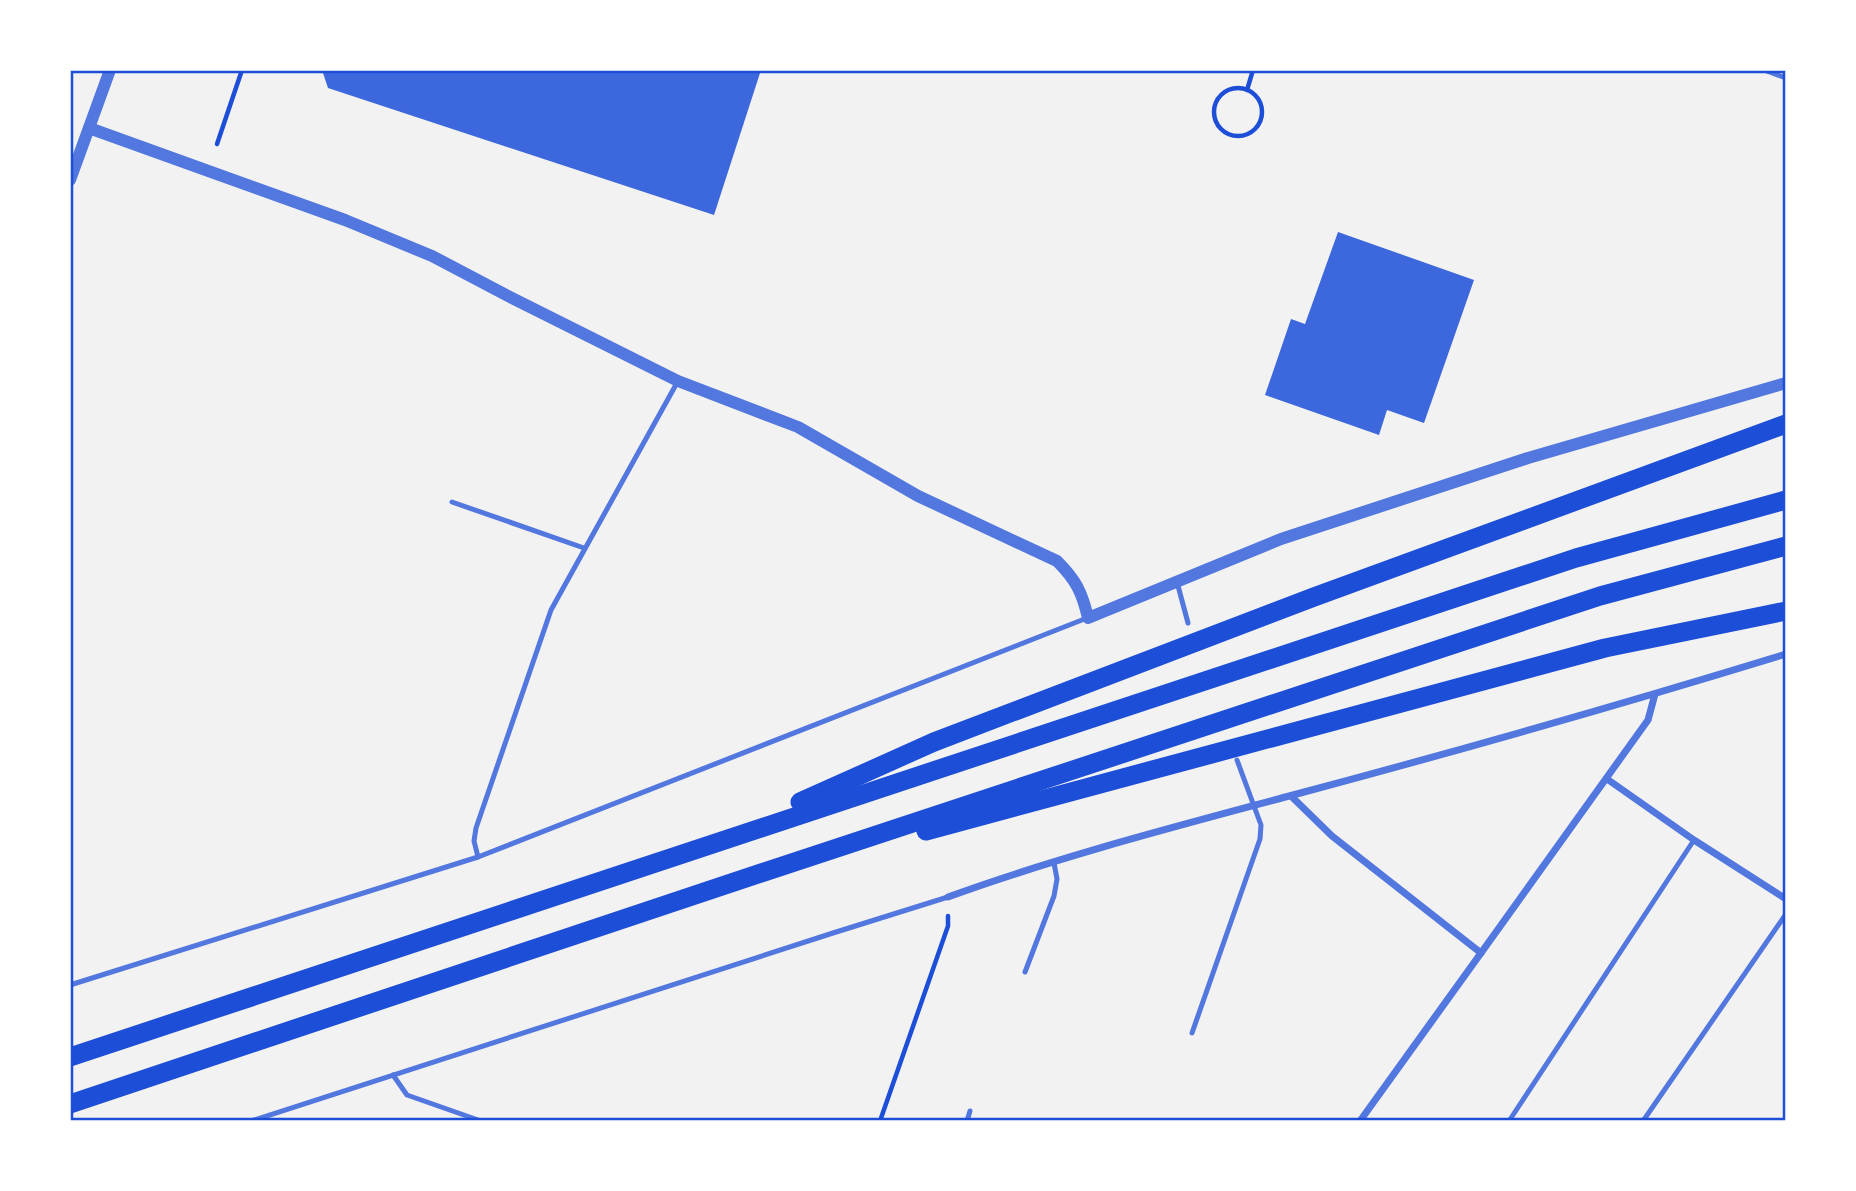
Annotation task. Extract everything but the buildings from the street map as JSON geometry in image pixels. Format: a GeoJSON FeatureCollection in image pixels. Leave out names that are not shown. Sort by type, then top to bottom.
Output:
{"type":"FeatureCollection","features":[{"type":"Feature","properties":{"kind":"highway"},"geometry":{"type":"LineString","coordinates":[[706,844],[934,742],[1327,592],[1786,424]]}},
{"type":"Feature","properties":{"kind":"highway"},"geometry":{"type":"LineString","coordinates":[[70,1057],[706,844],[1576,558],[1786,500]]}},
{"type":"Feature","properties":{"kind":"highway"},"geometry":{"type":"LineString","coordinates":[[70,1104],[1600,596],[1786,546]]}},
{"type":"Feature","properties":{"kind":"highway"},"geometry":{"type":"LineString","coordinates":[[746,878],[1121,780],[1605,648],[1786,611]]}},
{"type":"Feature","properties":{"kind":"street"},"geometry":{"type":"LineString","coordinates":[[70,180],[110,70]]}},
{"type":"Feature","properties":{"kind":"street"},"geometry":{"type":"LineString","coordinates":[[89,128],[408,245],[678,381],[797,427],[918,496],[1057,561],[1082,594],[1088,618],[1307,530],[1528,458],[1786,383]]}},
{"type":"Feature","properties":{"kind":"street"},"geometry":{"type":"LineString","coordinates":[[948,897],[1254,805],[1655,694],[1786,654]]}},
{"type":"Feature","properties":{"kind":"street"},"geometry":{"type":"LineString","coordinates":[[1360,1121],[1648,720],[1655,694]]}},
{"type":"Feature","properties":{"kind":"street"},"geometry":{"type":"LineString","coordinates":[[1607,779],[1694,840],[1786,899]]}},
{"type":"Feature","properties":{"kind":"street"},"geometry":{"type":"LineString","coordinates":[[1291,796],[1332,836],[1481,953]]}},
{"type":"Feature","properties":{"kind":"lane"},"geometry":{"type":"LineString","coordinates":[[1764,70],[1786,78]]}},
{"type":"Feature","properties":{"kind":"lane"},"geometry":{"type":"LineString","coordinates":[[478,857],[474,841],[476,828],[541,632],[584,548],[678,381]]}},
{"type":"Feature","properties":{"kind":"lane"},"geometry":{"type":"LineString","coordinates":[[452,502],[584,548]]}},
{"type":"Feature","properties":{"kind":"lane"},"geometry":{"type":"LineString","coordinates":[[1177,582],[1188,623]]}},
{"type":"Feature","properties":{"kind":"lane"},"geometry":{"type":"LineString","coordinates":[[70,985],[478,857],[1088,618]]}},
{"type":"Feature","properties":{"kind":"lane"},"geometry":{"type":"LineString","coordinates":[[1192,1033],[1260,839],[1261,825],[1237,760]]}},
{"type":"Feature","properties":{"kind":"lane"},"geometry":{"type":"LineString","coordinates":[[1508,1121],[1694,840]]}},
{"type":"Feature","properties":{"kind":"lane"},"geometry":{"type":"LineString","coordinates":[[1025,972],[1054,896],[1057,879],[1054,863]]}},
{"type":"Feature","properties":{"kind":"lane"},"geometry":{"type":"LineString","coordinates":[[251,1121],[948,897]]}},
{"type":"Feature","properties":{"kind":"lane"},"geometry":{"type":"LineString","coordinates":[[1643,1121],[1786,914]]}},
{"type":"Feature","properties":{"kind":"lane"},"geometry":{"type":"LineString","coordinates":[[393,1075],[407,1095],[481,1121]]}},
{"type":"Feature","properties":{"kind":"lane"},"geometry":{"type":"LineString","coordinates":[[967,1121],[970,1111]]}},
{"type":"Feature","properties":{"kind":"path"},"geometry":{"type":"LineString","coordinates":[[217,144],[242,70]]}},
{"type":"Feature","properties":{"kind":"path"},"geometry":{"type":"LineString","coordinates":[[1247,90],[1253,70]]}},
{"type":"Feature","properties":{"kind":"path"},"geometry":{"type":"LineString","coordinates":[[1239,88],[1247,90],[1259,100],[1262,116],[1255,130],[1248,135],[1233,137],[1215,122],[1214,106],[1223,92],[1239,88]]}},
{"type":"Feature","properties":{"kind":"path"},"geometry":{"type":"LineString","coordinates":[[880,1121],[948,926],[948,897]]}}]}
